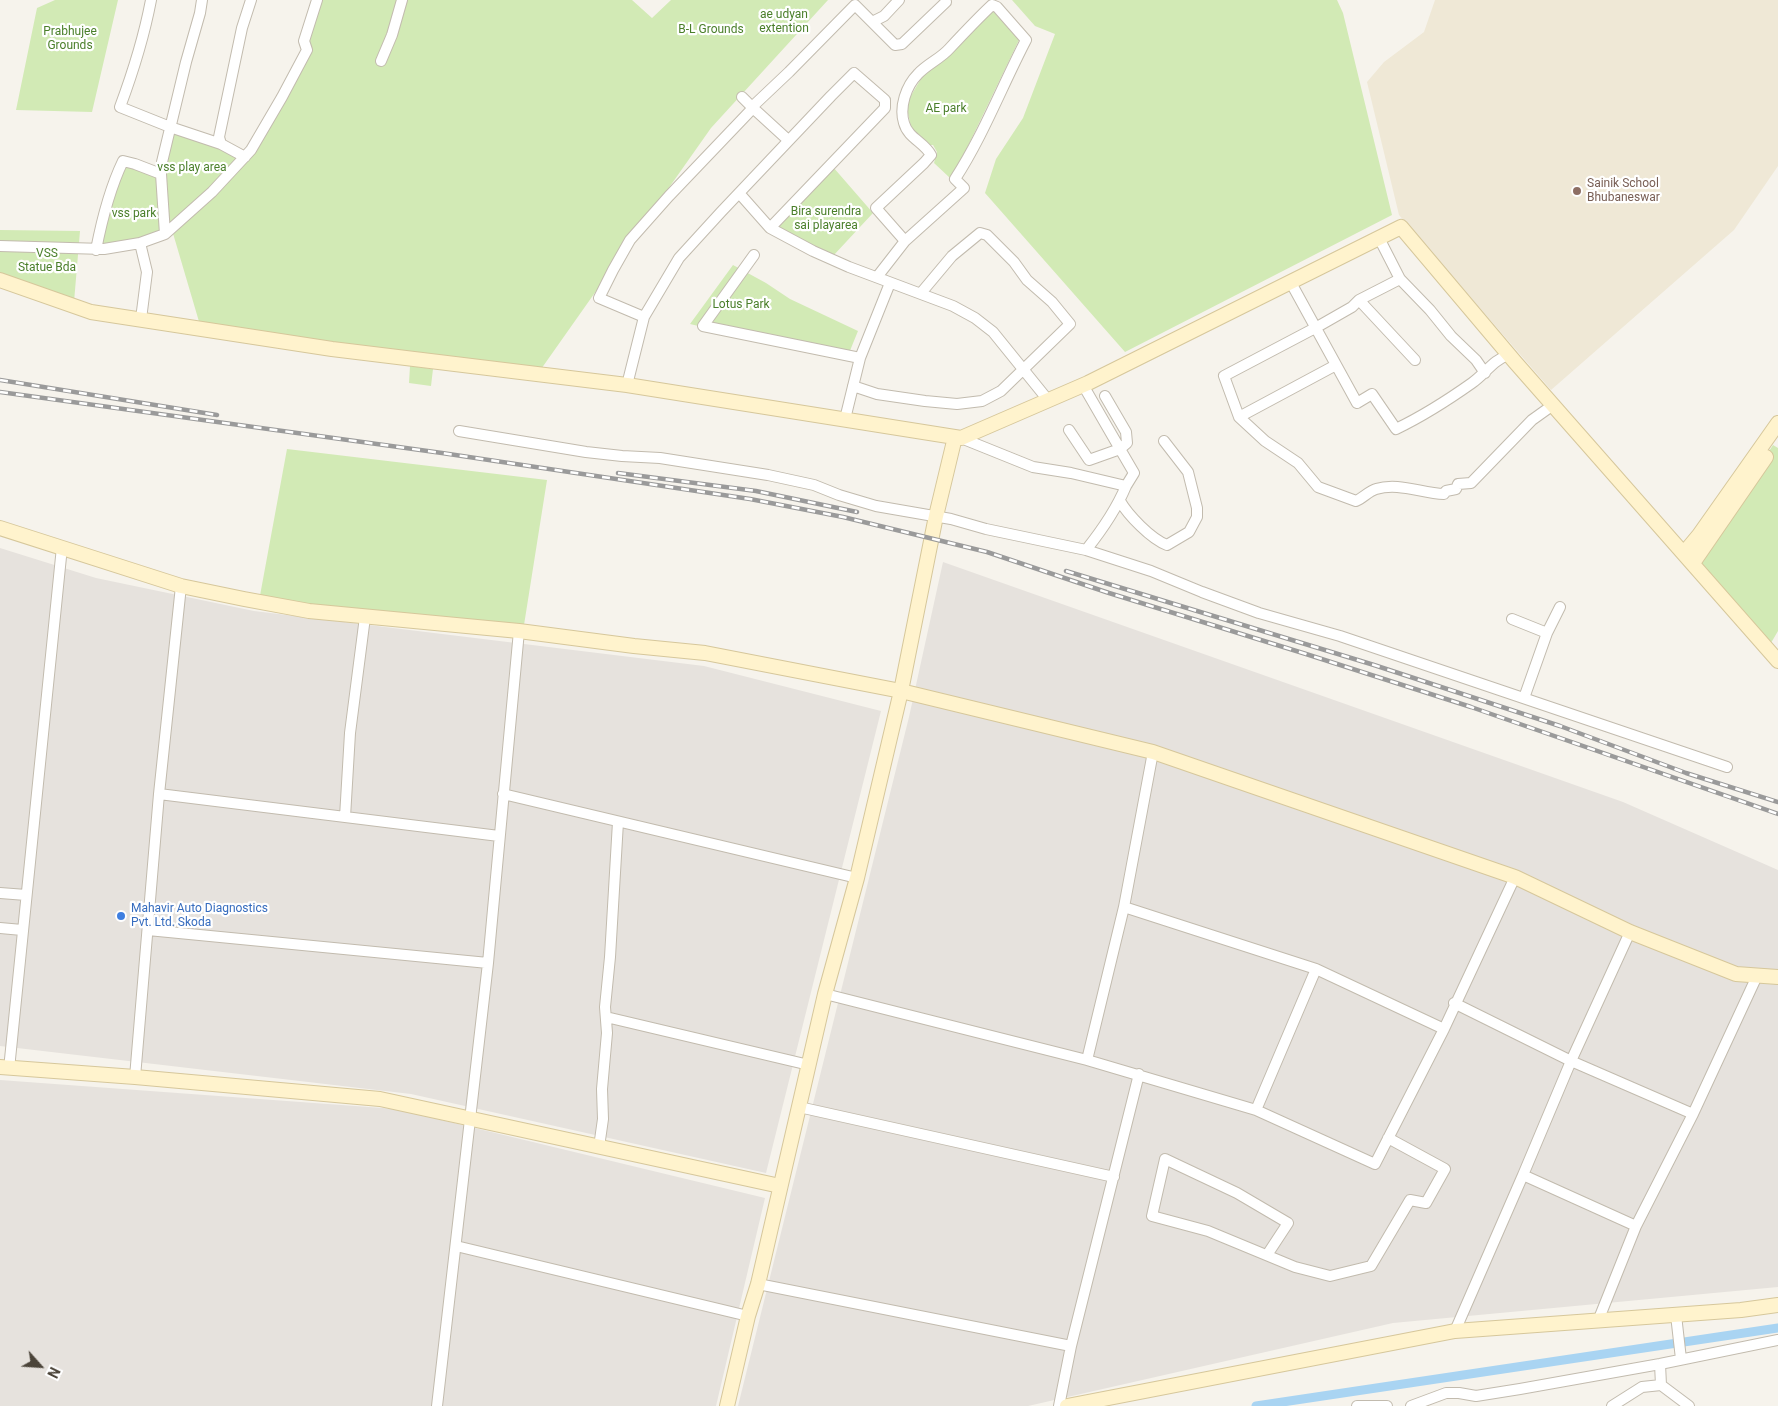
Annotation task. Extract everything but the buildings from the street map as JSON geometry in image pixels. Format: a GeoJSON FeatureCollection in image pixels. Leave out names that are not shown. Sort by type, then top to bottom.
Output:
{"type":"FeatureCollection","features":[{"type":"Feature","properties":{"kind":"street"},"geometry":{"type":"LineString","coordinates":[[151,0],[140,52],[120,108],[221,144],[245,157]]}},
{"type":"Feature","properties":{"kind":"street"},"geometry":{"type":"LineString","coordinates":[[165,234],[160,174],[202,0]]}},
{"type":"Feature","properties":{"kind":"street"},"geometry":{"type":"LineString","coordinates":[[221,144],[219,137],[242,28],[250,0]]}},
{"type":"Feature","properties":{"kind":"street"},"geometry":{"type":"LineString","coordinates":[[0,246],[96,250],[140,243],[165,234],[212,192],[245,157],[265,127],[307,50],[304,41],[317,0]]}},
{"type":"Feature","properties":{"kind":"street"},"geometry":{"type":"LineString","coordinates":[[382,61],[402,0]]}},
{"type":"Feature","properties":{"kind":"street"},"geometry":{"type":"LineString","coordinates":[[872,22],[884,16],[899,0]]}},
{"type":"Feature","properties":{"kind":"street"},"geometry":{"type":"LineString","coordinates":[[644,317],[599,298],[613,270],[630,240],[753,107],[855,5],[895,45],[898,45],[902,44],[946,2]]}},
{"type":"Feature","properties":{"kind":"street"},"geometry":{"type":"LineString","coordinates":[[877,277],[906,241],[964,188],[955,179],[970,156],[1026,40],[997,7],[992,5],[967,28],[947,51],[918,74],[902,103],[904,123],[908,133],[927,147],[931,155],[876,208],[906,241]]}},
{"type":"Feature","properties":{"kind":"street"},"geometry":{"type":"LineString","coordinates":[[627,385],[644,317],[679,258],[788,140],[854,73],[885,100],[885,108],[770,228]]}},
{"type":"Feature","properties":{"kind":"street"},"geometry":{"type":"LineString","coordinates":[[742,97],[788,140]]}},
{"type":"Feature","properties":{"kind":"street"},"geometry":{"type":"LineString","coordinates":[[96,250],[104,211],[123,161],[160,174]]}},
{"type":"Feature","properties":{"kind":"street"},"geometry":{"type":"LineString","coordinates":[[738,193],[770,228],[812,251],[890,283],[921,292],[975,318],[993,332],[1048,400]]}},
{"type":"Feature","properties":{"kind":"street"},"geometry":{"type":"LineString","coordinates":[[958,437],[1083,385],[1400,228],[1778,661]]}},
{"type":"Feature","properties":{"kind":"street"},"geometry":{"type":"LineString","coordinates":[[853,386],[877,394],[958,404],[982,401],[1001,391],[1070,324],[1052,302],[1027,280],[1014,262],[987,235],[980,234],[952,256],[921,292]]}},
{"type":"Feature","properties":{"kind":"street"},"geometry":{"type":"LineString","coordinates":[[1379,238],[1400,278],[1451,336],[1476,360],[1485,374]]}},
{"type":"Feature","properties":{"kind":"street"},"geometry":{"type":"LineString","coordinates":[[140,243],[147,272],[141,319]]}},
{"type":"Feature","properties":{"kind":"street"},"geometry":{"type":"LineString","coordinates":[[754,255],[703,326],[860,358]]}},
{"type":"Feature","properties":{"kind":"street"},"geometry":{"type":"LineString","coordinates":[[1400,278],[1359,300],[1352,307],[1317,327],[1224,376],[1240,417],[1265,441],[1298,463],[1318,488],[1356,501],[1373,490],[1384,487],[1409,488],[1432,494],[1444,494],[1446,491],[1456,489],[1458,484],[1471,483],[1532,420],[1553,405]]}},
{"type":"Feature","properties":{"kind":"street"},"geometry":{"type":"LineString","coordinates":[[0,280],[91,312],[332,349],[627,385],[958,437],[1033,467],[1088,476],[1126,486]]}},
{"type":"Feature","properties":{"kind":"street"},"geometry":{"type":"LineString","coordinates":[[1290,281],[1317,327],[1357,403],[1372,394],[1396,429],[1428,413],[1485,374],[1500,358],[1509,355]]}},
{"type":"Feature","properties":{"kind":"street"},"geometry":{"type":"LineString","coordinates":[[845,419],[860,358],[890,283]]}},
{"type":"Feature","properties":{"kind":"street"},"geometry":{"type":"LineString","coordinates":[[1359,300],[1415,360]]}},
{"type":"Feature","properties":{"kind":"street"},"geometry":{"type":"LineString","coordinates":[[1240,417],[1336,365]]}},
{"type":"Feature","properties":{"kind":"street"},"geometry":{"type":"LineString","coordinates":[[1083,385],[1134,472],[1105,526],[1086,550]]}},
{"type":"Feature","properties":{"kind":"street"},"geometry":{"type":"LineString","coordinates":[[1089,460],[1120,449],[1127,442],[1126,432],[1105,396]]}},
{"type":"Feature","properties":{"kind":"street"},"geometry":{"type":"LineString","coordinates":[[1688,558],[1699,536],[1778,423]]}},
{"type":"Feature","properties":{"kind":"street"},"geometry":{"type":"LineString","coordinates":[[1069,430],[1089,460],[1088,476]]}},
{"type":"Feature","properties":{"kind":"street"},"geometry":{"type":"LineString","coordinates":[[459,431],[586,452],[660,458],[768,475],[814,485],[876,506],[936,516],[986,529],[1086,550],[1151,571],[1259,613],[1340,636],[1727,768]]}},
{"type":"Feature","properties":{"kind":"street"},"geometry":{"type":"LineString","coordinates":[[727,1406],[748,1316],[758,1284],[825,994],[857,878],[901,691],[936,516],[958,437]]}},
{"type":"Feature","properties":{"kind":"street"},"geometry":{"type":"LineString","coordinates":[[1120,500],[1125,510],[1153,537],[1162,543],[1167,545],[1189,532],[1197,517],[1192,483],[1188,472],[1164,440]]}},
{"type":"Feature","properties":{"kind":"street"},"geometry":{"type":"LineString","coordinates":[[1688,558],[1778,440]]}},
{"type":"Feature","properties":{"kind":"street"},"geometry":{"type":"LineString","coordinates":[[0,528],[181,586],[244,600],[309,611],[519,631],[705,653],[901,691],[1152,752],[1515,877],[1630,932],[1736,974],[1778,977]]}},
{"type":"Feature","properties":{"kind":"street"},"geometry":{"type":"LineString","coordinates":[[62,547],[26,895],[4,1068],[135,1077],[380,1099],[780,1186]]}},
{"type":"Feature","properties":{"kind":"street"},"geometry":{"type":"LineString","coordinates":[[135,1077],[159,794],[181,586]]}},
{"type":"Feature","properties":{"kind":"street"},"geometry":{"type":"LineString","coordinates":[[1524,698],[1547,632],[1560,607]]}},
{"type":"Feature","properties":{"kind":"street"},"geometry":{"type":"LineString","coordinates":[[345,817],[350,733],[366,617]]}},
{"type":"Feature","properties":{"kind":"street"},"geometry":{"type":"LineString","coordinates":[[1512,619],[1547,632]]}},
{"type":"Feature","properties":{"kind":"street"},"geometry":{"type":"LineString","coordinates":[[437,1406],[488,963],[519,631]]}},
{"type":"Feature","properties":{"kind":"street"},"geometry":{"type":"LineString","coordinates":[[1088,1060],[1124,907],[1152,752]]}},
{"type":"Feature","properties":{"kind":"street"},"geometry":{"type":"LineString","coordinates":[[159,794],[499,836]]}},
{"type":"Feature","properties":{"kind":"street"},"geometry":{"type":"LineString","coordinates":[[503,794],[857,878]]}},
{"type":"Feature","properties":{"kind":"street"},"geometry":{"type":"LineString","coordinates":[[599,1147],[603,1119],[602,1089],[607,1033],[605,1007],[618,822]]}},
{"type":"Feature","properties":{"kind":"street"},"geometry":{"type":"LineString","coordinates":[[825,994],[1140,1074],[1256,1110],[1375,1164],[1444,1029],[1454,1003],[1515,877]]}},
{"type":"Feature","properties":{"kind":"street"},"geometry":{"type":"LineString","coordinates":[[0,893],[26,895]]}},
{"type":"Feature","properties":{"kind":"street"},"geometry":{"type":"LineString","coordinates":[[1124,907],[1316,969],[1444,1029]]}},
{"type":"Feature","properties":{"kind":"street"},"geometry":{"type":"LineString","coordinates":[[0,928],[22,930]]}},
{"type":"Feature","properties":{"kind":"street"},"geometry":{"type":"LineString","coordinates":[[148,930],[488,963]]}},
{"type":"Feature","properties":{"kind":"street"},"geometry":{"type":"LineString","coordinates":[[1455,1331],[1571,1061],[1630,932]]}},
{"type":"Feature","properties":{"kind":"street"},"geometry":{"type":"LineString","coordinates":[[1256,1110],[1316,969]]}},
{"type":"Feature","properties":{"kind":"street"},"geometry":{"type":"LineString","coordinates":[[1598,1321],[1636,1226],[1693,1114],[1757,976]]}},
{"type":"Feature","properties":{"kind":"street"},"geometry":{"type":"LineString","coordinates":[[1454,1003],[1571,1061],[1693,1114]]}},
{"type":"Feature","properties":{"kind":"street"},"geometry":{"type":"LineString","coordinates":[[606,1017],[809,1065]]}},
{"type":"Feature","properties":{"kind":"street"},"geometry":{"type":"LineString","coordinates":[[1059,1406],[1071,1346],[1140,1074]]}},
{"type":"Feature","properties":{"kind":"street"},"geometry":{"type":"LineString","coordinates":[[799,1107],[1114,1177]]}},
{"type":"Feature","properties":{"kind":"street"},"geometry":{"type":"LineString","coordinates":[[1267,1256],[1288,1223],[1237,1193],[1165,1159],[1152,1216],[1208,1231],[1267,1256],[1295,1267],[1330,1276],[1371,1266],[1410,1200],[1426,1203],[1445,1168],[1388,1138]]}},
{"type":"Feature","properties":{"kind":"street"},"geometry":{"type":"LineString","coordinates":[[1523,1175],[1636,1226]]}},
{"type":"Feature","properties":{"kind":"street"},"geometry":{"type":"LineString","coordinates":[[456,1246],[748,1316]]}},
{"type":"Feature","properties":{"kind":"street"},"geometry":{"type":"LineString","coordinates":[[758,1284],[1071,1346]]}},
{"type":"Feature","properties":{"kind":"street"},"geometry":{"type":"LineString","coordinates":[[1066,1406],[1099,1403],[1455,1331],[1598,1321],[1676,1320],[1778,1305]]}},
{"type":"Feature","properties":{"kind":"street"},"geometry":{"type":"LineString","coordinates":[[1676,1320],[1681,1355]]}},
{"type":"Feature","properties":{"kind":"street"},"geometry":{"type":"LineString","coordinates":[[1411,1406],[1446,1393],[1460,1392],[1476,1396],[1660,1364],[1681,1355],[1778,1340]]}},
{"type":"Feature","properties":{"kind":"street"},"geometry":{"type":"LineString","coordinates":[[1660,1364],[1660,1385]]}},
{"type":"Feature","properties":{"kind":"street"},"geometry":{"type":"LineString","coordinates":[[1612,1406],[1642,1387],[1660,1385],[1689,1406]]}},
{"type":"Feature","properties":{"kind":"street"},"geometry":{"type":"LineString","coordinates":[[1671,1406],[1675,1395]]}},
{"type":"Feature","properties":{"kind":"street"},"geometry":{"type":"LineString","coordinates":[[1357,1406],[1387,1406]]}},
{"type":"Feature","properties":{"kind":"shaded area","name":"Sainik School Bhubaneswar"},"geometry":{"type":"Polygon","coordinates":[[[1435,0],[1778,0],[1778,166],[1734,230],[1551,390],[1399,215],[1367,82],[1384,62],[1424,32],[1435,0]]]}},
{"type":"Feature","properties":{"kind":"shaded area"},"geometry":{"type":"Polygon","coordinates":[[[0,548],[96,578],[254,611],[704,666],[881,711],[766,1173],[411,1094],[0,1046],[0,548]]]}},
{"type":"Feature","properties":{"kind":"shaded area"},"geometry":{"type":"Polygon","coordinates":[[[943,562],[1623,802],[1778,870],[1778,1287],[1393,1323],[1028,1406],[738,1406],[909,717],[943,562]]]}},
{"type":"Feature","properties":{"kind":"shaded area"},"geometry":{"type":"Polygon","coordinates":[[[0,1080],[396,1109],[765,1198],[716,1406],[0,1406],[0,1080]]]}},
{"type":"Feature","properties":{"kind":"green space","name":"Prabhujee Grounds"},"geometry":{"type":"Polygon","coordinates":[[[55,0],[118,0],[92,112],[16,110],[37,8],[55,0]]]}},
{"type":"Feature","properties":{"kind":"green space"},"geometry":{"type":"Polygon","coordinates":[[[319,0],[632,0],[652,18],[671,0],[828,0],[711,128],[539,372],[200,325],[172,230],[239,167],[281,103],[306,41],[319,0]]]}},
{"type":"Feature","properties":{"kind":"green space"},"geometry":{"type":"Polygon","coordinates":[[[1012,0],[1337,0],[1343,13],[1392,215],[1125,352],[985,193],[996,159],[1023,118],[1055,34],[1035,26],[1012,0]]]}},
{"type":"Feature","properties":{"kind":"green space","name":"AE park"},"geometry":{"type":"Polygon","coordinates":[[[993,11],[1019,40],[967,148],[972,151],[950,178],[934,163],[937,152],[933,145],[924,145],[911,127],[906,104],[922,77],[953,52],[993,11]]]}},
{"type":"Feature","properties":{"kind":"green space","name":"vss play area"},"geometry":{"type":"Polygon","coordinates":[[[171,129],[244,157],[166,232],[162,177],[171,129]]]}},
{"type":"Feature","properties":{"kind":"green space","name":"vss park"},"geometry":{"type":"Polygon","coordinates":[[[123,161],[161,174],[165,233],[96,249],[123,161]]]}},
{"type":"Feature","properties":{"kind":"green space","name":"Bira surendra sai playarea"},"geometry":{"type":"Polygon","coordinates":[[[833,167],[873,213],[833,256],[775,227],[833,167]]]}},
{"type":"Feature","properties":{"kind":"green space","name":"VSS Statue Bda"},"geometry":{"type":"Polygon","coordinates":[[[0,230],[80,231],[74,302],[0,275],[0,230]]]}},
{"type":"Feature","properties":{"kind":"green space","name":"Lotus Park"},"geometry":{"type":"Polygon","coordinates":[[[733,265],[790,299],[858,331],[847,358],[769,343],[690,324],[733,265]]]}},
{"type":"Feature","properties":{"kind":"green space"},"geometry":{"type":"Polygon","coordinates":[[[410,366],[433,369],[431,386],[409,383],[410,366]]]}},
{"type":"Feature","properties":{"kind":"green space"},"geometry":{"type":"Polygon","coordinates":[[[1773,445],[1778,448],[1778,631],[1768,648],[1692,558],[1773,445]]]}},
{"type":"Feature","properties":{"kind":"green space"},"geometry":{"type":"Polygon","coordinates":[[[287,449],[547,480],[524,625],[259,601],[287,449]]]}},
{"type":"Feature","properties":{"kind":"waterway"},"geometry":{"type":"LineString","coordinates":[[1256,1406],[1778,1328]]}},
{"type":"Feature","properties":{"kind":"railway"},"geometry":{"type":"LineString","coordinates":[[0,380],[217,415]]}},
{"type":"Feature","properties":{"kind":"railway"},"geometry":{"type":"LineString","coordinates":[[0,392],[442,453],[750,499],[843,517],[987,552],[1109,593],[1471,707],[1778,814]]}},
{"type":"Feature","properties":{"kind":"railway"},"geometry":{"type":"LineString","coordinates":[[618,473],[756,491],[857,512]]}},
{"type":"Feature","properties":{"kind":"railway"},"geometry":{"type":"LineString","coordinates":[[1066,571],[1374,665],[1560,726],[1686,773],[1778,802]]}},
{"type":"Feature","properties":{"kind":"place","name":"Sainik School Bhubaneswar"},"geometry":{"type":"Point","coordinates":[1577,191]}},
{"type":"Feature","properties":{"kind":"place","name":"Mahavir Auto Diagnostics Pvt. Ltd. Skoda"},"geometry":{"type":"Point","coordinates":[121,916]}},
{"type":"Feature","properties":{"kind":"park label","name":"ae udyan extention"},"geometry":{"type":"Point","coordinates":[784,22]}},
{"type":"Feature","properties":{"kind":"park label","name":"B-L Grounds"},"geometry":{"type":"Point","coordinates":[711,30]}}]}
